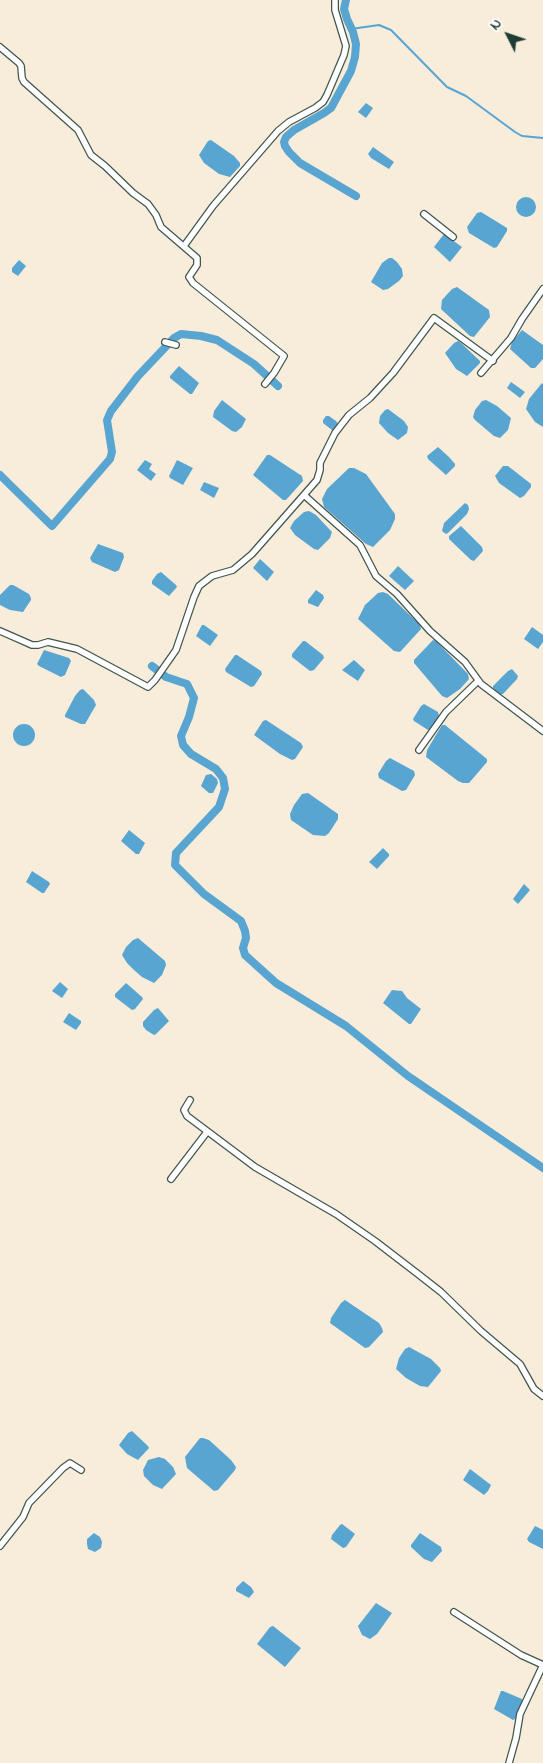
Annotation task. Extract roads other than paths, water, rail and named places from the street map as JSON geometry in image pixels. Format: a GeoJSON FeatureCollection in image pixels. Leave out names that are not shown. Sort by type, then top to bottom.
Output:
{"type":"FeatureCollection","features":[{"type":"Feature","properties":{"kind":"street"},"geometry":{"type":"LineString","coordinates":[[184,246],[218,199],[278,131],[289,122],[323,102],[344,55],[346,46],[335,10],[335,0]]}},
{"type":"Feature","properties":{"kind":"street"},"geometry":{"type":"LineString","coordinates":[[0,47],[19,64],[24,82],[78,130],[91,155],[148,204],[161,226],[184,246],[198,262],[189,277],[193,283],[284,356],[265,384]]}},
{"type":"Feature","properties":{"kind":"street"},"geometry":{"type":"LineString","coordinates":[[424,214],[453,237]]}},
{"type":"Feature","properties":{"kind":"street"},"geometry":{"type":"LineString","coordinates":[[481,373],[511,338],[542,291]]}},
{"type":"Feature","properties":{"kind":"street"},"geometry":{"type":"LineString","coordinates":[[0,631],[32,645],[48,642],[77,649],[148,687],[156,680],[166,666],[181,638],[199,586],[212,576],[233,570],[241,564],[304,495],[317,480],[320,463],[335,433],[349,415],[370,398],[393,373],[434,318],[493,360]]}},
{"type":"Feature","properties":{"kind":"street"},"geometry":{"type":"LineString","coordinates":[[165,342],[176,345]]}},
{"type":"Feature","properties":{"kind":"street"},"geometry":{"type":"LineString","coordinates":[[304,495],[360,545],[376,576],[397,594],[430,630],[465,662],[478,681],[543,731]]}},
{"type":"Feature","properties":{"kind":"street"},"geometry":{"type":"LineString","coordinates":[[419,750],[446,712],[478,681]]}},
{"type":"Feature","properties":{"kind":"street"},"geometry":{"type":"LineString","coordinates":[[190,1100],[184,1112],[207,1132],[255,1167],[336,1214],[367,1235],[433,1286],[520,1364],[534,1389],[543,1396]]}},
{"type":"Feature","properties":{"kind":"street"},"geometry":{"type":"LineString","coordinates":[[171,1179],[207,1132]]}},
{"type":"Feature","properties":{"kind":"street"},"geometry":{"type":"LineString","coordinates":[[0,1546],[23,1517],[29,1504],[63,1468],[70,1463],[81,1470]]}},
{"type":"Feature","properties":{"kind":"street"},"geometry":{"type":"LineString","coordinates":[[454,1612],[521,1654],[543,1665],[520,1714],[509,1763]]}},
{"type":"Feature","properties":{"kind":"water"},"geometry":{"type":"Polygon","coordinates":[[[366,103],[373,108],[366,118],[358,112],[366,103]]]}},
{"type":"Feature","properties":{"kind":"water"},"geometry":{"type":"Polygon","coordinates":[[[211,140],[234,156],[240,163],[240,166],[230,177],[219,174],[204,163],[199,155],[208,141],[211,140]]]}},
{"type":"Feature","properties":{"kind":"water"},"geometry":{"type":"Polygon","coordinates":[[[373,147],[394,162],[389,169],[371,158],[368,154],[373,147]]]}},
{"type":"Feature","properties":{"kind":"water"},"geometry":{"type":"Polygon","coordinates":[[[526,197],[533,200],[536,207],[533,214],[526,217],[519,214],[516,207],[519,200],[526,197]]]}},
{"type":"Feature","properties":{"kind":"water"},"geometry":{"type":"Polygon","coordinates":[[[481,212],[507,228],[497,247],[494,248],[469,233],[467,227],[477,213],[481,212]]]}},
{"type":"Feature","properties":{"kind":"water"},"geometry":{"type":"Polygon","coordinates":[[[444,234],[462,247],[450,262],[434,247],[444,234]]]}},
{"type":"Feature","properties":{"kind":"water"},"geometry":{"type":"Polygon","coordinates":[[[389,258],[397,262],[402,269],[403,276],[388,289],[383,290],[371,282],[382,263],[389,258]]]}},
{"type":"Feature","properties":{"kind":"water"},"geometry":{"type":"Polygon","coordinates":[[[19,260],[26,266],[18,276],[12,272],[12,268],[19,260]]]}},
{"type":"Feature","properties":{"kind":"water"},"geometry":{"type":"Polygon","coordinates":[[[457,287],[489,310],[490,317],[474,337],[470,336],[441,309],[442,300],[452,289],[457,287]]]}},
{"type":"Feature","properties":{"kind":"water"},"geometry":{"type":"Polygon","coordinates":[[[522,330],[543,345],[543,359],[535,368],[531,368],[510,349],[512,342],[522,330]]]}},
{"type":"Feature","properties":{"kind":"water"},"geometry":{"type":"Polygon","coordinates":[[[458,341],[480,361],[467,376],[456,369],[445,353],[458,341]]]}},
{"type":"Feature","properties":{"kind":"water"},"geometry":{"type":"Polygon","coordinates":[[[179,366],[199,383],[192,394],[170,378],[179,366]]]}},
{"type":"Feature","properties":{"kind":"water"},"geometry":{"type":"Polygon","coordinates":[[[511,382],[525,392],[520,398],[507,388],[511,382]]]}},
{"type":"Feature","properties":{"kind":"water"},"geometry":{"type":"Polygon","coordinates":[[[542,383],[543,427],[535,422],[526,409],[529,399],[542,383]]]}},
{"type":"Feature","properties":{"kind":"water"},"geometry":{"type":"Polygon","coordinates":[[[222,400],[246,419],[242,427],[236,432],[213,417],[214,411],[222,400]]]}},
{"type":"Feature","properties":{"kind":"water"},"geometry":{"type":"Polygon","coordinates":[[[486,400],[497,406],[511,418],[508,430],[500,438],[494,436],[473,417],[475,410],[482,401],[486,400]]]}},
{"type":"Feature","properties":{"kind":"water"},"geometry":{"type":"Polygon","coordinates":[[[388,409],[404,421],[408,427],[407,433],[398,440],[379,423],[380,416],[388,409]]]}},
{"type":"Feature","properties":{"kind":"water"},"geometry":{"type":"Polygon","coordinates":[[[326,416],[336,421],[338,424],[335,429],[332,430],[323,423],[326,416]]]}},
{"type":"Feature","properties":{"kind":"water"},"geometry":{"type":"Polygon","coordinates":[[[438,447],[455,464],[446,475],[427,456],[438,447]]]}},
{"type":"Feature","properties":{"kind":"water"},"geometry":{"type":"Polygon","coordinates":[[[267,455],[270,455],[302,476],[303,481],[286,500],[283,500],[253,475],[267,455]]]}},
{"type":"Feature","properties":{"kind":"water"},"geometry":{"type":"Polygon","coordinates":[[[145,460],[152,464],[149,469],[156,474],[151,481],[137,470],[145,460]]]}},
{"type":"Feature","properties":{"kind":"water"},"geometry":{"type":"Polygon","coordinates":[[[177,460],[193,468],[183,485],[169,476],[177,460]]]}},
{"type":"Feature","properties":{"kind":"water"},"geometry":{"type":"Polygon","coordinates":[[[503,466],[508,466],[531,484],[531,487],[524,496],[520,498],[499,483],[495,476],[503,466]]]}},
{"type":"Feature","properties":{"kind":"water"},"geometry":{"type":"Polygon","coordinates":[[[349,468],[354,468],[366,474],[395,514],[390,530],[373,547],[366,544],[324,507],[322,499],[327,489],[349,468]]]}},
{"type":"Feature","properties":{"kind":"water"},"geometry":{"type":"Polygon","coordinates":[[[204,482],[219,488],[214,498],[200,490],[204,482]]]}},
{"type":"Feature","properties":{"kind":"water"},"geometry":{"type":"Polygon","coordinates":[[[465,503],[469,509],[467,514],[446,534],[442,531],[444,523],[465,503]]]}},
{"type":"Feature","properties":{"kind":"water"},"geometry":{"type":"Polygon","coordinates":[[[309,511],[316,515],[332,532],[330,538],[318,550],[295,535],[290,528],[294,521],[304,512],[309,511]]]}},
{"type":"Feature","properties":{"kind":"water"},"geometry":{"type":"Polygon","coordinates":[[[461,526],[482,547],[483,551],[474,561],[449,539],[449,536],[461,526]]]}},
{"type":"Feature","properties":{"kind":"water"},"geometry":{"type":"Polygon","coordinates":[[[98,544],[123,553],[124,557],[119,570],[115,572],[92,562],[90,558],[98,544]]]}},
{"type":"Feature","properties":{"kind":"water"},"geometry":{"type":"Polygon","coordinates":[[[260,559],[274,572],[267,581],[253,568],[260,559]]]}},
{"type":"Feature","properties":{"kind":"water"},"geometry":{"type":"Polygon","coordinates":[[[398,566],[414,581],[405,590],[389,576],[398,566]]]}},
{"type":"Feature","properties":{"kind":"water"},"geometry":{"type":"Polygon","coordinates":[[[161,572],[177,587],[169,596],[152,584],[157,574],[161,572]]]}},
{"type":"Feature","properties":{"kind":"water"},"geometry":{"type":"Polygon","coordinates":[[[10,585],[29,594],[31,598],[23,612],[10,610],[0,605],[0,595],[10,585]]]}},
{"type":"Feature","properties":{"kind":"water"},"geometry":{"type":"Polygon","coordinates":[[[316,590],[324,598],[318,607],[308,603],[308,600],[316,590]]]}},
{"type":"Feature","properties":{"kind":"water"},"geometry":{"type":"Polygon","coordinates":[[[378,593],[388,594],[420,625],[421,629],[400,652],[394,651],[358,619],[365,605],[378,593]]]}},
{"type":"Feature","properties":{"kind":"water"},"geometry":{"type":"Polygon","coordinates":[[[202,625],[218,635],[210,646],[196,636],[202,625]]]}},
{"type":"Feature","properties":{"kind":"water"},"geometry":{"type":"Polygon","coordinates":[[[532,627],[543,635],[543,642],[538,649],[524,639],[532,627]]]}},
{"type":"Feature","properties":{"kind":"water"},"geometry":{"type":"Polygon","coordinates":[[[433,640],[468,674],[469,679],[460,689],[447,698],[442,696],[414,663],[414,660],[433,640]]]}},
{"type":"Feature","properties":{"kind":"water"},"geometry":{"type":"Polygon","coordinates":[[[303,641],[323,655],[324,658],[314,670],[310,671],[292,657],[292,654],[303,641]]]}},
{"type":"Feature","properties":{"kind":"water"},"geometry":{"type":"Polygon","coordinates":[[[44,650],[69,658],[71,661],[65,675],[61,677],[37,664],[44,650]]]}},
{"type":"Feature","properties":{"kind":"water"},"geometry":{"type":"Polygon","coordinates":[[[235,655],[261,671],[262,674],[254,686],[251,687],[226,672],[225,669],[235,655]]]}},
{"type":"Feature","properties":{"kind":"water"},"geometry":{"type":"Polygon","coordinates":[[[354,660],[365,670],[358,681],[342,670],[354,660]]]}},
{"type":"Feature","properties":{"kind":"water"},"geometry":{"type":"Polygon","coordinates":[[[512,669],[518,676],[517,679],[503,694],[499,694],[493,686],[512,669]]]}},
{"type":"Feature","properties":{"kind":"water"},"geometry":{"type":"Polygon","coordinates":[[[83,689],[94,700],[96,705],[85,724],[81,724],[65,717],[65,715],[75,696],[83,689]]]}},
{"type":"Feature","properties":{"kind":"water"},"geometry":{"type":"Polygon","coordinates":[[[424,704],[438,712],[439,716],[431,729],[428,730],[413,719],[424,704]]]}},
{"type":"Feature","properties":{"kind":"water"},"geometry":{"type":"Polygon","coordinates":[[[266,720],[301,743],[303,747],[295,759],[292,760],[280,754],[254,735],[263,721],[266,720]]]}},
{"type":"Feature","properties":{"kind":"water"},"geometry":{"type":"Polygon","coordinates":[[[24,724],[32,727],[35,735],[32,743],[24,746],[16,743],[13,735],[16,727],[24,724]]]}},
{"type":"Feature","properties":{"kind":"water"},"geometry":{"type":"Polygon","coordinates":[[[442,725],[445,725],[487,759],[487,762],[469,783],[458,781],[426,757],[427,750],[442,725]]]}},
{"type":"Feature","properties":{"kind":"water"},"geometry":{"type":"Polygon","coordinates":[[[390,758],[414,771],[415,775],[406,790],[402,791],[379,778],[378,774],[390,758]]]}},
{"type":"Feature","properties":{"kind":"water"},"geometry":{"type":"Polygon","coordinates":[[[211,774],[217,779],[218,783],[213,793],[209,793],[201,786],[206,775],[211,774]]]}},
{"type":"Feature","properties":{"kind":"water"},"geometry":{"type":"Polygon","coordinates":[[[308,793],[338,814],[338,819],[325,836],[313,835],[291,820],[290,814],[294,805],[302,794],[308,793]]]}},
{"type":"Feature","properties":{"kind":"water"},"geometry":{"type":"Polygon","coordinates":[[[129,830],[145,843],[139,854],[136,854],[121,841],[129,830]]]}},
{"type":"Feature","properties":{"kind":"water"},"geometry":{"type":"Polygon","coordinates":[[[383,848],[389,856],[377,869],[369,862],[383,848]]]}},
{"type":"Feature","properties":{"kind":"water"},"geometry":{"type":"Polygon","coordinates":[[[32,871],[49,882],[50,884],[44,893],[26,882],[32,871]]]}},
{"type":"Feature","properties":{"kind":"water"},"geometry":{"type":"Polygon","coordinates":[[[524,884],[530,890],[518,904],[513,899],[524,884]]]}},
{"type":"Feature","properties":{"kind":"water"},"geometry":{"type":"Polygon","coordinates":[[[138,938],[165,961],[166,965],[162,975],[154,983],[142,977],[127,963],[122,955],[126,947],[138,938]]]}},
{"type":"Feature","properties":{"kind":"water"},"geometry":{"type":"Polygon","coordinates":[[[60,982],[68,989],[62,998],[52,991],[60,982]]]}},
{"type":"Feature","properties":{"kind":"water"},"geometry":{"type":"Polygon","coordinates":[[[126,983],[143,999],[132,1010],[115,997],[115,994],[126,983]]]}},
{"type":"Feature","properties":{"kind":"water"},"geometry":{"type":"Polygon","coordinates":[[[392,990],[402,991],[407,998],[421,1009],[411,1024],[383,1003],[392,990]]]}},
{"type":"Feature","properties":{"kind":"water"},"geometry":{"type":"Polygon","coordinates":[[[158,1008],[169,1021],[154,1035],[146,1030],[143,1022],[158,1008]]]}},
{"type":"Feature","properties":{"kind":"water"},"geometry":{"type":"Polygon","coordinates":[[[69,1013],[81,1021],[76,1030],[63,1022],[69,1013]]]}},
{"type":"Feature","properties":{"kind":"water"},"geometry":{"type":"Polygon","coordinates":[[[345,1300],[379,1323],[382,1328],[383,1332],[369,1347],[365,1348],[330,1323],[331,1318],[345,1300]]]}},
{"type":"Feature","properties":{"kind":"water"},"geometry":{"type":"Polygon","coordinates":[[[409,1347],[431,1359],[440,1368],[441,1371],[428,1387],[420,1386],[406,1378],[396,1369],[399,1358],[405,1349],[409,1347]]]}},
{"type":"Feature","properties":{"kind":"water"},"geometry":{"type":"Polygon","coordinates":[[[132,1431],[149,1448],[138,1460],[127,1454],[119,1445],[128,1433],[132,1431]]]}},
{"type":"Feature","properties":{"kind":"water"},"geometry":{"type":"Polygon","coordinates":[[[200,1438],[209,1440],[236,1467],[218,1490],[214,1491],[187,1468],[185,1457],[200,1438]]]}},
{"type":"Feature","properties":{"kind":"water"},"geometry":{"type":"Polygon","coordinates":[[[159,1457],[165,1459],[173,1467],[176,1474],[162,1489],[153,1485],[144,1476],[143,1470],[148,1460],[159,1457]]]}},
{"type":"Feature","properties":{"kind":"water"},"geometry":{"type":"Polygon","coordinates":[[[470,1469],[491,1485],[484,1495],[463,1480],[470,1469]]]}},
{"type":"Feature","properties":{"kind":"water"},"geometry":{"type":"Polygon","coordinates":[[[342,1524],[355,1534],[346,1547],[343,1548],[331,1539],[332,1535],[342,1524]]]}},
{"type":"Feature","properties":{"kind":"water"},"geometry":{"type":"Polygon","coordinates":[[[535,1526],[543,1530],[543,1549],[527,1539],[535,1526]]]}},
{"type":"Feature","properties":{"kind":"water"},"geometry":{"type":"Polygon","coordinates":[[[94,1533],[100,1537],[102,1542],[101,1548],[95,1552],[88,1549],[87,1544],[87,1539],[94,1533]]]}},
{"type":"Feature","properties":{"kind":"water"},"geometry":{"type":"Polygon","coordinates":[[[420,1533],[441,1547],[442,1551],[432,1562],[424,1559],[411,1547],[420,1533]]]}},
{"type":"Feature","properties":{"kind":"water"},"geometry":{"type":"Polygon","coordinates":[[[243,1581],[254,1592],[249,1598],[236,1591],[236,1588],[243,1581]]]}},
{"type":"Feature","properties":{"kind":"water"},"geometry":{"type":"Polygon","coordinates":[[[376,1603],[392,1613],[377,1634],[370,1639],[362,1635],[358,1626],[376,1603]]]}},
{"type":"Feature","properties":{"kind":"water"},"geometry":{"type":"Polygon","coordinates":[[[273,1626],[301,1648],[285,1667],[257,1644],[270,1627],[273,1626]]]}},
{"type":"Feature","properties":{"kind":"water"},"geometry":{"type":"Polygon","coordinates":[[[501,1691],[522,1699],[523,1702],[513,1720],[494,1709],[501,1691]]]}},
{"type":"Feature","properties":{"kind":"waterway"},"geometry":{"type":"LineString","coordinates":[[346,0],[344,9],[356,44],[351,71],[331,108],[294,130],[286,137],[284,142],[289,152],[300,163],[356,196]]}},
{"type":"Feature","properties":{"kind":"waterway"},"geometry":{"type":"LineString","coordinates":[[351,29],[379,25],[391,30],[447,87],[466,96],[522,136],[543,138]]}},
{"type":"Feature","properties":{"kind":"waterway"},"geometry":{"type":"LineString","coordinates":[[0,475],[52,526],[110,459],[112,452],[107,420],[111,411],[138,376],[174,338],[181,334],[217,340],[254,364],[278,386]]}},
{"type":"Feature","properties":{"kind":"waterway"},"geometry":{"type":"LineString","coordinates":[[152,666],[166,677],[187,684],[194,698],[181,736],[183,745],[191,754],[216,769],[223,778],[225,789],[219,807],[176,853],[175,865],[204,894],[241,921],[246,938],[243,948],[245,955],[276,983],[346,1026],[408,1076],[543,1168]]}}]}
